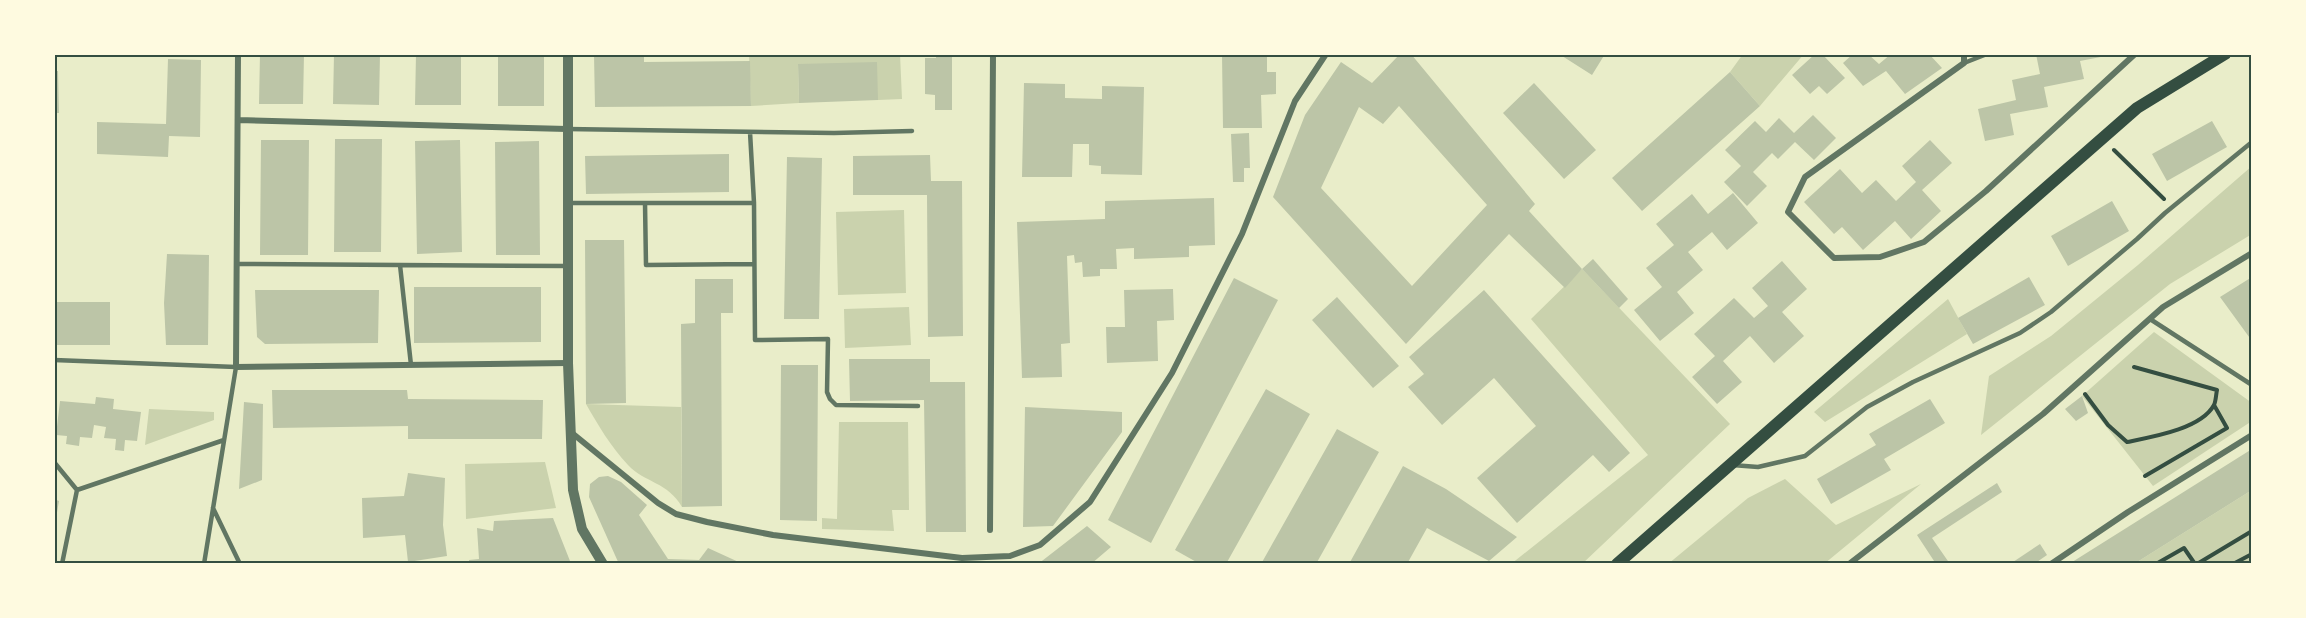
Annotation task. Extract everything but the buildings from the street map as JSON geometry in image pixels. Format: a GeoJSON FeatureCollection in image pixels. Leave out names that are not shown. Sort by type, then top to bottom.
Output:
{"type":"FeatureCollection","features":[{"type":"Feature","properties":{"kind":"main road"},"geometry":{"type":"LineString","coordinates":[[1617,564],[2137,108],[2225,54]]}},
{"type":"Feature","properties":{"kind":"street"},"geometry":{"type":"LineString","coordinates":[[238,54],[236,367],[568,363]]}},
{"type":"Feature","properties":{"kind":"street"},"geometry":{"type":"LineString","coordinates":[[568,54],[568,363],[573,490],[582,529],[603,564]]}},
{"type":"Feature","properties":{"kind":"street"},"geometry":{"type":"LineString","coordinates":[[990,530],[993,54]]}},
{"type":"Feature","properties":{"kind":"street"},"geometry":{"type":"LineString","coordinates":[[572,433],[658,503],[676,514],[707,522],[773,535],[962,558],[1010,556],[1040,545],[1090,502],[1172,373],[1242,234],[1295,101],[1326,54]]}},
{"type":"Feature","properties":{"kind":"street"},"geometry":{"type":"LineString","coordinates":[[1964,54],[1964,63],[1805,177],[1788,212],[1834,258],[1880,256],[1924,242],[1986,191],[2135,54]]}},
{"type":"Feature","properties":{"kind":"street"},"geometry":{"type":"LineString","coordinates":[[238,120],[567,129]]}},
{"type":"Feature","properties":{"kind":"street"},"geometry":{"type":"LineString","coordinates":[[1849,564],[2043,414],[2163,307],[2252,252]]}},
{"type":"Feature","properties":{"kind":"street"},"geometry":{"type":"LineString","coordinates":[[2051,564],[2128,512],[2252,435]]}},
{"type":"Feature","properties":{"kind":"lane"},"geometry":{"type":"LineString","coordinates":[[1964,63],[1987,54]]}},
{"type":"Feature","properties":{"kind":"lane"},"geometry":{"type":"LineString","coordinates":[[567,129],[750,132],[912,131]]}},
{"type":"Feature","properties":{"kind":"lane"},"geometry":{"type":"LineString","coordinates":[[750,132],[754,204],[755,340],[828,339],[827,392],[836,405],[918,406]]}},
{"type":"Feature","properties":{"kind":"lane"},"geometry":{"type":"LineString","coordinates":[[1730,465],[1758,467],[1805,456],[1867,407],[1913,382],[2020,333],[2051,312],[2138,239],[2173,206],[2252,142]]}},
{"type":"Feature","properties":{"kind":"lane"},"geometry":{"type":"LineString","coordinates":[[568,203],[754,204]]}},
{"type":"Feature","properties":{"kind":"lane"},"geometry":{"type":"LineString","coordinates":[[645,203],[646,265],[754,264]]}},
{"type":"Feature","properties":{"kind":"lane"},"geometry":{"type":"LineString","coordinates":[[237,264],[568,266]]}},
{"type":"Feature","properties":{"kind":"lane"},"geometry":{"type":"LineString","coordinates":[[400,265],[411,365]]}},
{"type":"Feature","properties":{"kind":"lane"},"geometry":{"type":"LineString","coordinates":[[2150,319],[2252,386]]}},
{"type":"Feature","properties":{"kind":"lane"},"geometry":{"type":"LineString","coordinates":[[54,360],[236,367],[204,564]]}},
{"type":"Feature","properties":{"kind":"lane"},"geometry":{"type":"LineString","coordinates":[[77,490],[224,440]]}},
{"type":"Feature","properties":{"kind":"lane"},"geometry":{"type":"LineString","coordinates":[[54,462],[77,490]]}},
{"type":"Feature","properties":{"kind":"lane"},"geometry":{"type":"LineString","coordinates":[[62,564],[77,490]]}},
{"type":"Feature","properties":{"kind":"lane"},"geometry":{"type":"LineString","coordinates":[[213,508],[240,564]]}},
{"type":"Feature","properties":{"kind":"path"},"geometry":{"type":"LineString","coordinates":[[2103,138],[2147,184],[2173,206]]}},
{"type":"Feature","properties":{"kind":"path"},"geometry":{"type":"LineString","coordinates":[[2077,384],[2108,425],[2127,442],[2158,436],[2195,423],[2214,405],[2217,390],[2134,367]]}},
{"type":"Feature","properties":{"kind":"path"},"geometry":{"type":"LineString","coordinates":[[2145,476],[2227,428],[2214,405]]}},
{"type":"Feature","properties":{"kind":"path"},"geometry":{"type":"LineString","coordinates":[[2156,564],[2184,548],[2196,564],[2252,531]]}},
{"type":"Feature","properties":{"kind":"path"},"geometry":{"type":"LineString","coordinates":[[2233,564],[2252,554]]}},
{"type":"Feature","properties":{"kind":"green space"},"geometry":{"type":"Polygon","coordinates":[[[749,54],[900,54],[902,99],[878,100],[798,65],[799,103],[751,106],[749,54]]]}},
{"type":"Feature","properties":{"kind":"green space"},"geometry":{"type":"Polygon","coordinates":[[[1743,54],[1804,54],[1760,106],[1730,72],[1743,54]]]}},
{"type":"Feature","properties":{"kind":"green space"},"geometry":{"type":"Polygon","coordinates":[[[2252,166],[2252,234],[2170,284],[1981,435],[1989,376],[2051,336],[2138,265],[2252,166]]]}},
{"type":"Feature","properties":{"kind":"green space"},"geometry":{"type":"Polygon","coordinates":[[[904,210],[906,293],[838,295],[836,212],[904,210]]]}},
{"type":"Feature","properties":{"kind":"green space"},"geometry":{"type":"Polygon","coordinates":[[[1582,269],[1730,424],[1582,564],[1511,564],[1648,455],[1531,319],[1582,269]]]}},
{"type":"Feature","properties":{"kind":"green space"},"geometry":{"type":"Polygon","coordinates":[[[1948,299],[1967,334],[1825,422],[1814,412],[1948,299]]]}},
{"type":"Feature","properties":{"kind":"green space"},"geometry":{"type":"Polygon","coordinates":[[[909,307],[911,345],[845,348],[844,309],[909,307]]]}},
{"type":"Feature","properties":{"kind":"green space"},"geometry":{"type":"Polygon","coordinates":[[[2154,332],[2252,403],[2252,421],[2153,486],[2082,396],[2154,332]]]}},
{"type":"Feature","properties":{"kind":"green space"},"geometry":{"type":"Polygon","coordinates":[[[586,404],[681,407],[682,507],[670,492],[628,465],[610,443],[586,404]]]}},
{"type":"Feature","properties":{"kind":"green space"},"geometry":{"type":"Polygon","coordinates":[[[149,409],[214,412],[214,420],[145,445],[149,409]]]}},
{"type":"Feature","properties":{"kind":"green space"},"geometry":{"type":"Polygon","coordinates":[[[839,422],[908,422],[909,510],[892,510],[894,531],[822,529],[822,518],[837,519],[839,422]]]}},
{"type":"Feature","properties":{"kind":"green space"},"geometry":{"type":"Polygon","coordinates":[[[545,462],[556,508],[466,519],[465,464],[545,462]]]}},
{"type":"Feature","properties":{"kind":"green space"},"geometry":{"type":"Polygon","coordinates":[[[1785,479],[1836,525],[1921,484],[1824,564],[1668,564],[1748,498],[1785,479]]]}},
{"type":"Feature","properties":{"kind":"green space"},"geometry":{"type":"Polygon","coordinates":[[[2252,490],[2252,563],[2134,564],[2252,490]]]}}]}
